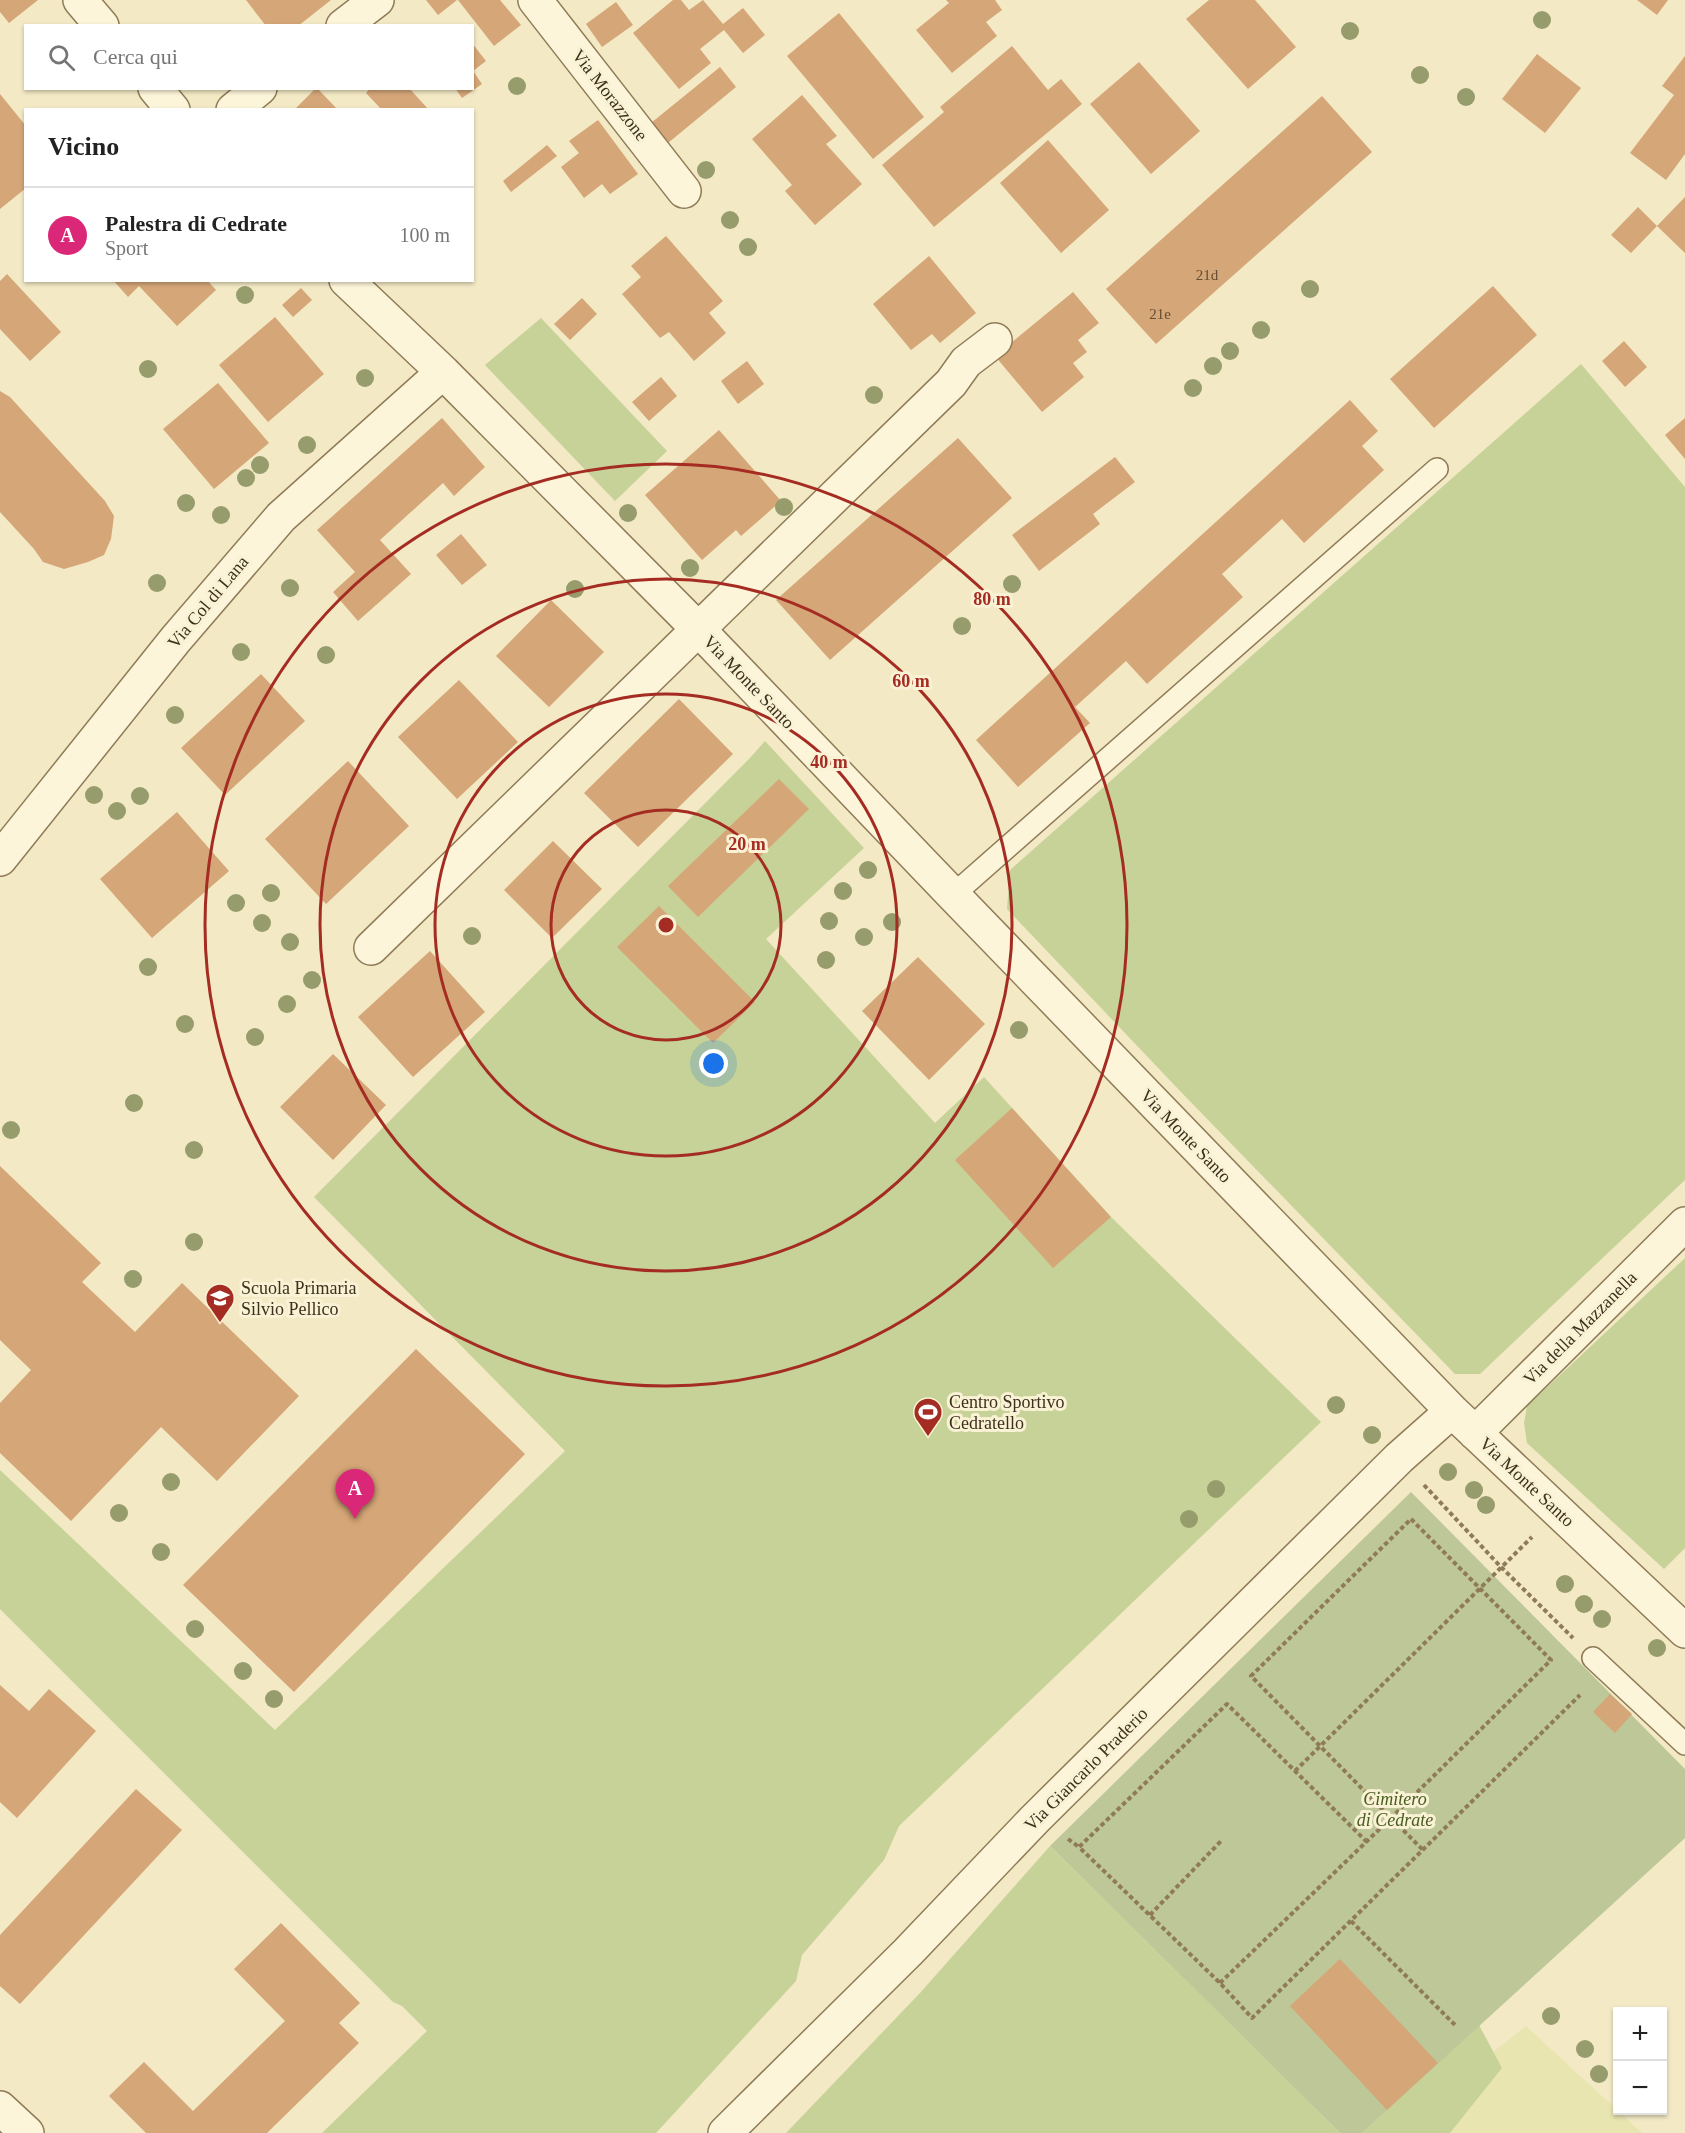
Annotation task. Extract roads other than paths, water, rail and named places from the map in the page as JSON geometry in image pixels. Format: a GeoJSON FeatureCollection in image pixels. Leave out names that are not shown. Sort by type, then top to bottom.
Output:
{"type":"FeatureCollection","features":[{"type":"Feature","properties":{"kind":"street"},"geometry":{"type":"LineString","coordinates":[[80,0],[100,24]]}},
{"type":"Feature","properties":{"kind":"street"},"geometry":{"type":"LineString","coordinates":[[346,24],[377,0]]}},
{"type":"Feature","properties":{"kind":"street","name":"Via Morazzone"},"geometry":{"type":"LineString","coordinates":[[535,0],[684,190]]}},
{"type":"Feature","properties":{"kind":"street"},"geometry":{"type":"LineString","coordinates":[[157,90],[171,108]]}},
{"type":"Feature","properties":{"kind":"street"},"geometry":{"type":"LineString","coordinates":[[235,108],[258,90]]}},
{"type":"Feature","properties":{"kind":"street","name":"Via Monte Santo"},"geometry":{"type":"LineString","coordinates":[[348,282],[443,372],[699,630],[953,896],[1464,1422],[1685,1630]]}},
{"type":"Feature","properties":{"kind":"street","name":"Via Monte Santo"},"geometry":{"type":"LineString","coordinates":[[371,948],[951,383],[966,362],[995,340]]}},
{"type":"Feature","properties":{"kind":"street","name":"Via Col di Lana"},"geometry":{"type":"LineString","coordinates":[[0,859],[176,639],[281,517],[443,372]]}},
{"type":"Feature","properties":{"kind":"street","name":"Via della Mazzanella"},"geometry":{"type":"LineString","coordinates":[[1464,1422],[1685,1224]]}},
{"type":"Feature","properties":{"kind":"street","name":"Via Giancarlo Praderio"},"geometry":{"type":"LineString","coordinates":[[725,2133],[908,1952],[1034,1820],[1399,1458],[1464,1422]]}},
{"type":"Feature","properties":{"kind":"street"},"geometry":{"type":"LineString","coordinates":[[0,2108],[27,2133]]}},
{"type":"Feature","properties":{"kind":"lane"},"geometry":{"type":"LineString","coordinates":[[953,896],[1437,469]]}},
{"type":"Feature","properties":{"kind":"lane"},"geometry":{"type":"LineString","coordinates":[[1593,1658],[1685,1744]]}},
{"type":"Feature","properties":{"kind":"place","name":"Scuola Primaria Silvio Pellico"},"geometry":{"type":"Point","coordinates":[220,1324]}},
{"type":"Feature","properties":{"kind":"place","name":"Centro Sportivo Cedratello"},"geometry":{"type":"Point","coordinates":[928,1438]}},
{"type":"Feature","properties":{"kind":"place","name":"Palestra di Cedrate"},"geometry":{"type":"Point","coordinates":[355,1519]}},
{"type":"Feature","properties":{"kind":"park label","name":"Cimitero di Cedrate"},"geometry":{"type":"Point","coordinates":[1395,1809]}}]}
